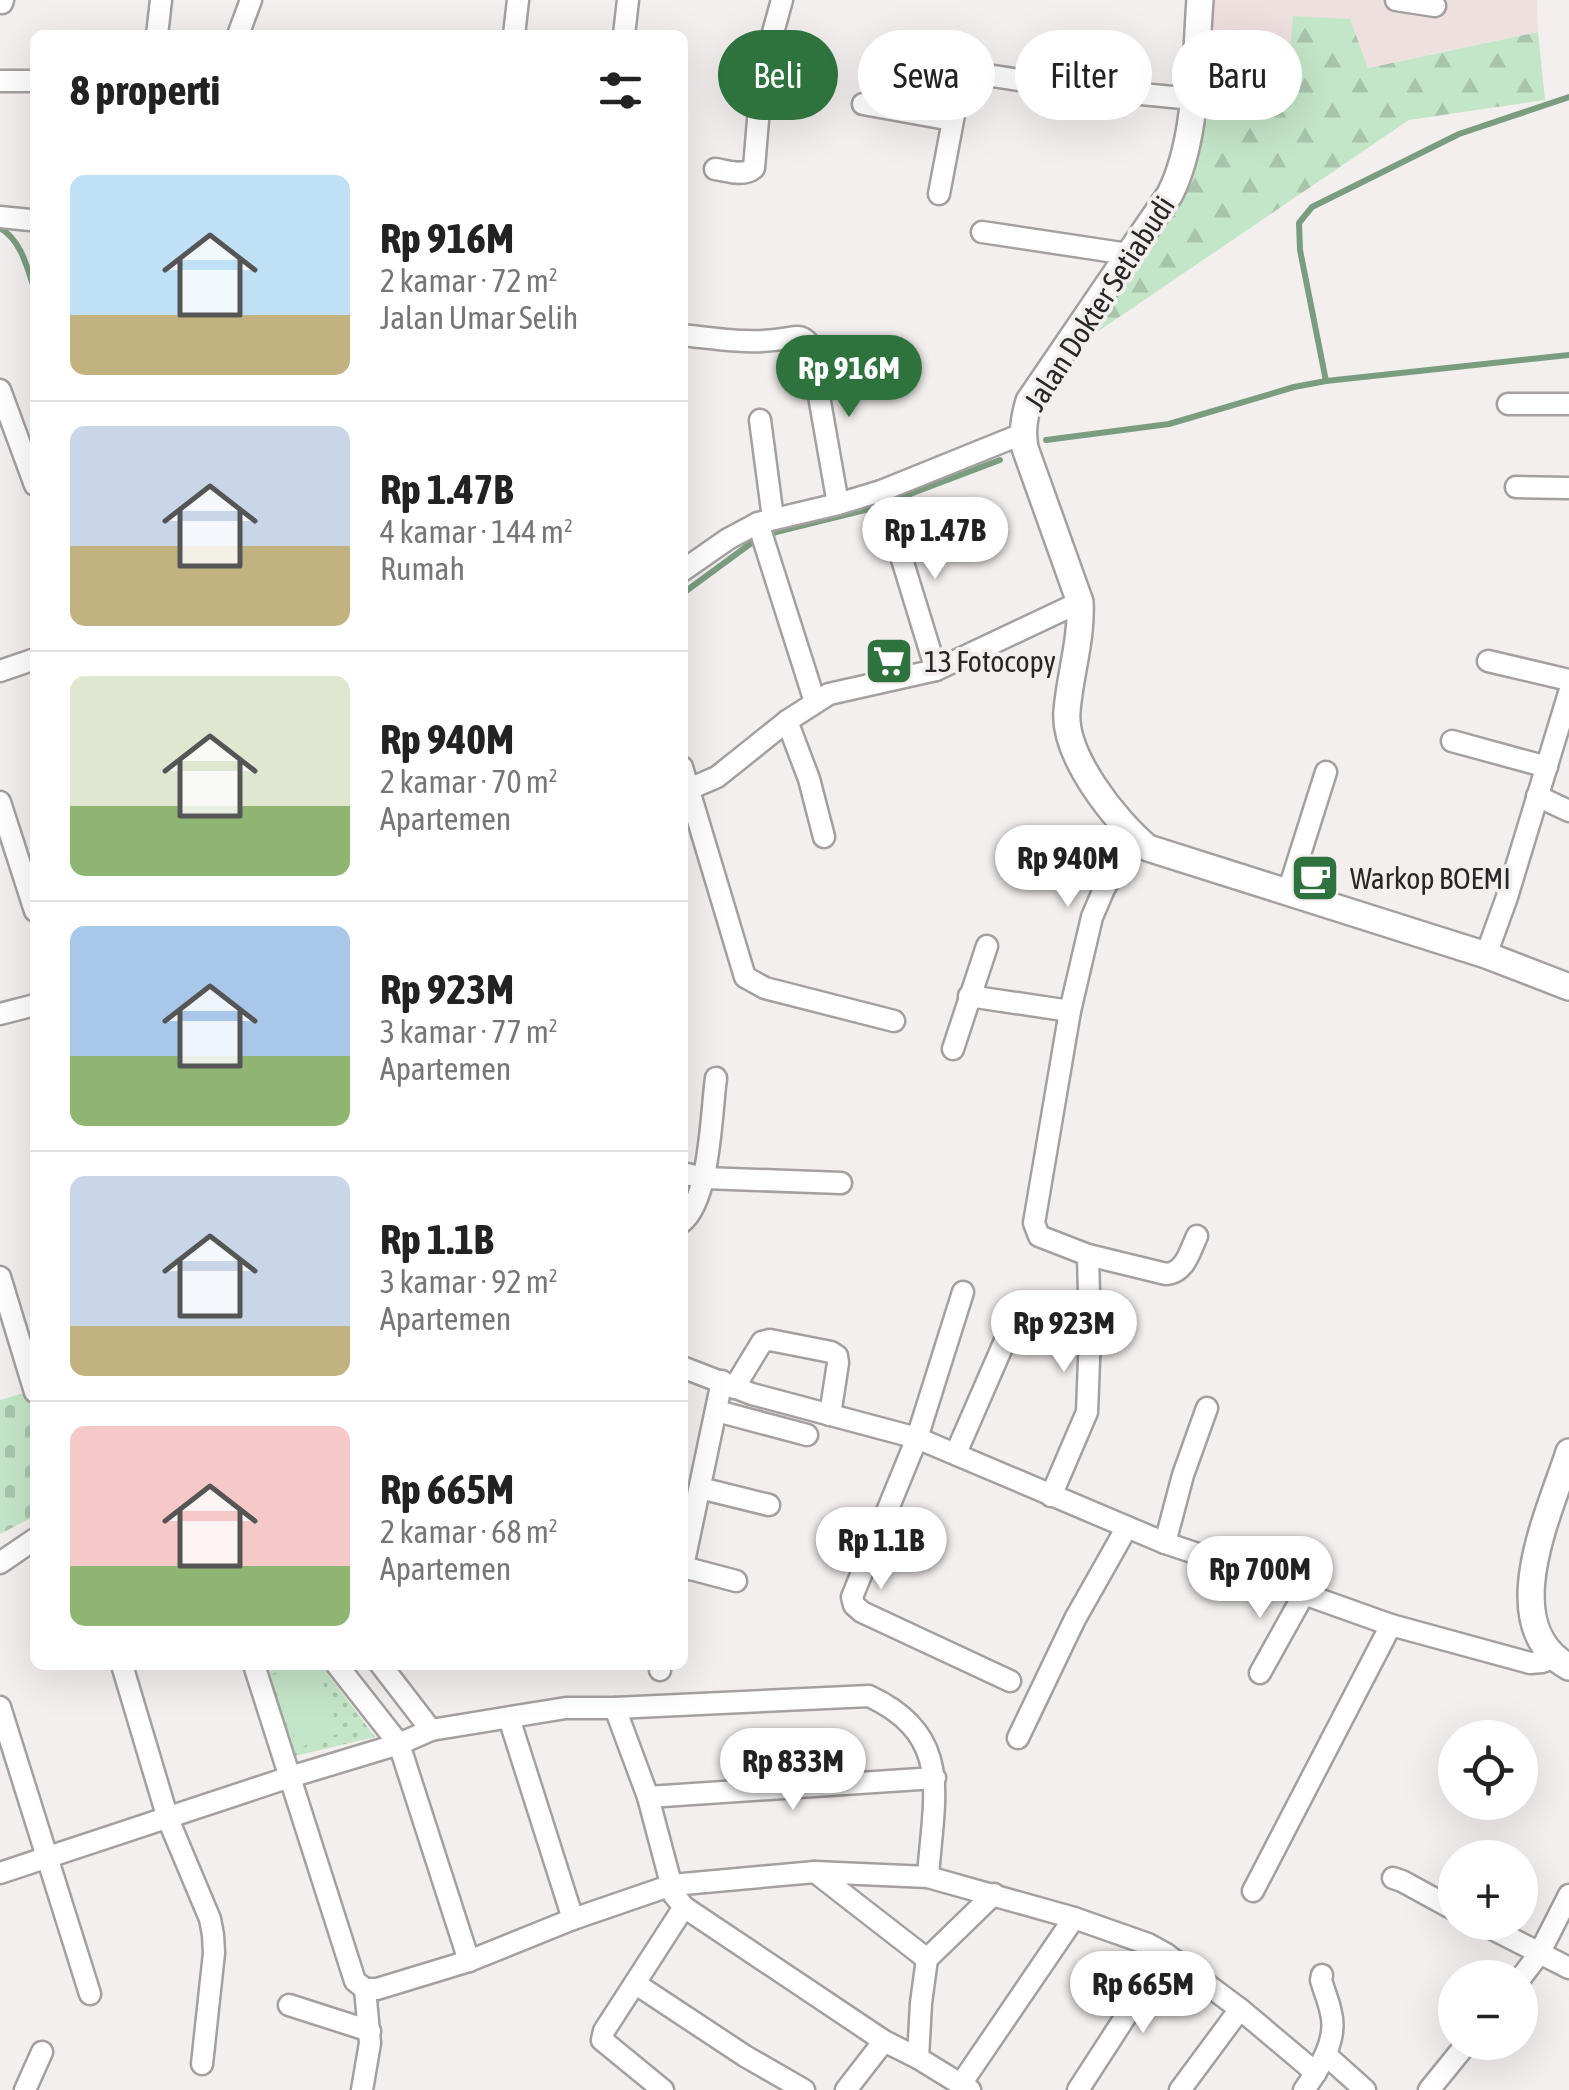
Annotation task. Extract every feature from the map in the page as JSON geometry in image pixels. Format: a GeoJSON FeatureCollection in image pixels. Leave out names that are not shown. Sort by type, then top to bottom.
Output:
{"type":"FeatureCollection","features":[{"type":"Feature","properties":{"kind":"main road","name":"Jalan Dokter Setiabudi"},"geometry":{"type":"LineString","coordinates":[[1198,30],[1200,0]]}},
{"type":"Feature","properties":{"kind":"main road","name":"Jalan Dokter Setiabudi"},"geometry":{"type":"LineString","coordinates":[[1190,120],[1180,173],[1170,194],[1029,401],[1024,417],[1022,434],[1080,602],[1066,711],[1070,738],[1084,770],[1134,836],[1148,848],[1486,954],[1569,986]]}},
{"type":"Feature","properties":{"kind":"main road"},"geometry":{"type":"LineString","coordinates":[[1561,1663],[1534,1625],[1530,1601],[1536,1554],[1569,1452]]}},
{"type":"Feature","properties":{"kind":"street"},"geometry":{"type":"LineString","coordinates":[[157,30],[161,0]]}},
{"type":"Feature","properties":{"kind":"street"},"geometry":{"type":"LineString","coordinates":[[240,30],[251,0]]}},
{"type":"Feature","properties":{"kind":"street"},"geometry":{"type":"LineString","coordinates":[[515,30],[518,0]]}},
{"type":"Feature","properties":{"kind":"street"},"geometry":{"type":"LineString","coordinates":[[625,30],[628,0]]}},
{"type":"Feature","properties":{"kind":"street"},"geometry":{"type":"LineString","coordinates":[[715,169],[741,173],[754,168],[762,72],[782,0]]}},
{"type":"Feature","properties":{"kind":"street"},"geometry":{"type":"LineString","coordinates":[[1396,0],[1435,6]]}},
{"type":"Feature","properties":{"kind":"street"},"geometry":{"type":"LineString","coordinates":[[995,76],[1172,96]]}},
{"type":"Feature","properties":{"kind":"street"},"geometry":{"type":"LineString","coordinates":[[0,81],[30,80]]}},
{"type":"Feature","properties":{"kind":"street"},"geometry":{"type":"LineString","coordinates":[[940,194],[952,120]]}},
{"type":"Feature","properties":{"kind":"street"},"geometry":{"type":"LineString","coordinates":[[0,216],[30,220]]}},
{"type":"Feature","properties":{"kind":"street"},"geometry":{"type":"LineString","coordinates":[[982,232],[1128,254]]}},
{"type":"Feature","properties":{"kind":"street"},"geometry":{"type":"LineString","coordinates":[[688,335],[760,343],[805,338],[810,345],[838,504]]}},
{"type":"Feature","properties":{"kind":"street"},"geometry":{"type":"LineString","coordinates":[[0,390],[30,471]]}},
{"type":"Feature","properties":{"kind":"street"},"geometry":{"type":"LineString","coordinates":[[1508,404],[1569,404]]}},
{"type":"Feature","properties":{"kind":"street"},"geometry":{"type":"LineString","coordinates":[[760,420],[763,524],[768,554],[815,702]]}},
{"type":"Feature","properties":{"kind":"street"},"geometry":{"type":"LineString","coordinates":[[688,567],[728,540],[763,524],[838,504],[884,500],[1022,434]]}},
{"type":"Feature","properties":{"kind":"street"},"geometry":{"type":"LineString","coordinates":[[1516,486],[1569,488]]}},
{"type":"Feature","properties":{"kind":"street"},"geometry":{"type":"LineString","coordinates":[[884,500],[936,670]]}},
{"type":"Feature","properties":{"kind":"street"},"geometry":{"type":"LineString","coordinates":[[688,789],[717,777],[828,694],[936,670],[1080,602]]}},
{"type":"Feature","properties":{"kind":"street"},"geometry":{"type":"LineString","coordinates":[[0,670],[30,661]]}},
{"type":"Feature","properties":{"kind":"street"},"geometry":{"type":"LineString","coordinates":[[1488,661],[1569,680]]}},
{"type":"Feature","properties":{"kind":"street"},"geometry":{"type":"LineString","coordinates":[[1486,954],[1569,694]]}},
{"type":"Feature","properties":{"kind":"street"},"geometry":{"type":"LineString","coordinates":[[786,722],[810,779],[824,837]]}},
{"type":"Feature","properties":{"kind":"street"},"geometry":{"type":"LineString","coordinates":[[1452,742],[1547,767]]}},
{"type":"Feature","properties":{"kind":"street"},"geometry":{"type":"LineString","coordinates":[[1288,892],[1326,772]]}},
{"type":"Feature","properties":{"kind":"street"},"geometry":{"type":"LineString","coordinates":[[688,796],[745,978],[765,988],[894,1021]]}},
{"type":"Feature","properties":{"kind":"street"},"geometry":{"type":"LineString","coordinates":[[1538,796],[1569,811]]}},
{"type":"Feature","properties":{"kind":"street"},"geometry":{"type":"LineString","coordinates":[[0,802],[30,895]]}},
{"type":"Feature","properties":{"kind":"street"},"geometry":{"type":"LineString","coordinates":[[1134,836],[1096,904],[1070,1011],[1034,1224],[1039,1236],[1088,1255],[1166,1274],[1175,1274],[1182,1267],[1197,1236]]}},
{"type":"Feature","properties":{"kind":"street"},"geometry":{"type":"LineString","coordinates":[[952,1049],[987,946]]}},
{"type":"Feature","properties":{"kind":"street"},"geometry":{"type":"LineString","coordinates":[[970,996],[1070,1011]]}},
{"type":"Feature","properties":{"kind":"street"},"geometry":{"type":"LineString","coordinates":[[0,1014],[30,1006]]}},
{"type":"Feature","properties":{"kind":"street"},"geometry":{"type":"LineString","coordinates":[[688,1217],[704,1178],[716,1078]]}},
{"type":"Feature","properties":{"kind":"street"},"geometry":{"type":"LineString","coordinates":[[688,1174],[841,1183]]}},
{"type":"Feature","properties":{"kind":"street"},"geometry":{"type":"LineString","coordinates":[[1052,1496],[1087,1412],[1088,1255]]}},
{"type":"Feature","properties":{"kind":"street"},"geometry":{"type":"LineString","coordinates":[[0,1277],[25,1326],[30,1359]]}},
{"type":"Feature","properties":{"kind":"street"},"geometry":{"type":"LineString","coordinates":[[963,1292],[918,1438],[852,1597],[862,1612],[1010,1681]]}},
{"type":"Feature","properties":{"kind":"street"},"geometry":{"type":"LineString","coordinates":[[956,1453],[1007,1336],[1026,1332],[1090,1334]]}},
{"type":"Feature","properties":{"kind":"street"},"geometry":{"type":"LineString","coordinates":[[688,1545],[717,1410],[728,1385],[762,1342],[770,1340],[837,1356],[830,1415]]}},
{"type":"Feature","properties":{"kind":"street"},"geometry":{"type":"LineString","coordinates":[[688,1369],[728,1385],[918,1438],[1165,1543],[1390,1625],[1530,1663],[1561,1663]]}},
{"type":"Feature","properties":{"kind":"street"},"geometry":{"type":"LineString","coordinates":[[1165,1543],[1183,1475],[1207,1408]]}},
{"type":"Feature","properties":{"kind":"street"},"geometry":{"type":"LineString","coordinates":[[717,1410],[807,1435]]}},
{"type":"Feature","properties":{"kind":"street"},"geometry":{"type":"LineString","coordinates":[[700,1488],[769,1505]]}},
{"type":"Feature","properties":{"kind":"street"},"geometry":{"type":"LineString","coordinates":[[1018,1738],[1075,1619],[1128,1527]]}},
{"type":"Feature","properties":{"kind":"street"},"geometry":{"type":"LineString","coordinates":[[0,1563],[30,1542]]}},
{"type":"Feature","properties":{"kind":"street"},"geometry":{"type":"LineString","coordinates":[[688,1570],[736,1581]]}},
{"type":"Feature","properties":{"kind":"street"},"geometry":{"type":"LineString","coordinates":[[1260,1673],[1304,1594]]}},
{"type":"Feature","properties":{"kind":"street"},"geometry":{"type":"LineString","coordinates":[[1253,1891],[1390,1625]]}},
{"type":"Feature","properties":{"kind":"street"},"geometry":{"type":"LineString","coordinates":[[124,1670],[168,1818],[214,1935],[202,2064]]}},
{"type":"Feature","properties":{"kind":"street"},"geometry":{"type":"LineString","coordinates":[[256,1670],[355,1981],[365,1989],[377,1989],[469,1961],[672,1885],[815,1872],[928,1877],[1121,1933],[1166,1954],[1240,2009],[1315,2073],[1365,2090]]}},
{"type":"Feature","properties":{"kind":"street"},"geometry":{"type":"LineString","coordinates":[[341,1670],[399,1744],[469,1961]]}},
{"type":"Feature","properties":{"kind":"street"},"geometry":{"type":"LineString","coordinates":[[386,1670],[432,1730]]}},
{"type":"Feature","properties":{"kind":"street"},"geometry":{"type":"LineString","coordinates":[[0,1873],[432,1730],[566,1708],[869,1696],[906,1718],[921,1735],[934,1778],[928,1877]]}},
{"type":"Feature","properties":{"kind":"street"},"geometry":{"type":"LineString","coordinates":[[0,1707],[90,1994]]}},
{"type":"Feature","properties":{"kind":"street"},"geometry":{"type":"LineString","coordinates":[[615,1708],[648,1797],[674,1894],[684,1907],[884,2041],[966,2087],[1074,1918]]}},
{"type":"Feature","properties":{"kind":"street"},"geometry":{"type":"LineString","coordinates":[[509,1718],[573,1919]]}},
{"type":"Feature","properties":{"kind":"street"},"geometry":{"type":"LineString","coordinates":[[648,1797],[934,1778]]}},
{"type":"Feature","properties":{"kind":"street"},"geometry":{"type":"LineString","coordinates":[[815,1872],[928,1958]]}},
{"type":"Feature","properties":{"kind":"street"},"geometry":{"type":"LineString","coordinates":[[1392,1878],[1438,1901]]}},
{"type":"Feature","properties":{"kind":"street"},"geometry":{"type":"LineString","coordinates":[[918,2058],[928,1958],[994,1894]]}},
{"type":"Feature","properties":{"kind":"street"},"geometry":{"type":"LineString","coordinates":[[1534,1960],[1569,1896]]}},
{"type":"Feature","properties":{"kind":"street"},"geometry":{"type":"LineString","coordinates":[[663,2090],[602,2040],[604,2031],[684,1907]]}},
{"type":"Feature","properties":{"kind":"street"},"geometry":{"type":"LineString","coordinates":[[1513,1940],[1569,1968]]}},
{"type":"Feature","properties":{"kind":"street"},"geometry":{"type":"LineString","coordinates":[[1078,2090],[1166,1954]]}},
{"type":"Feature","properties":{"kind":"street"},"geometry":{"type":"LineString","coordinates":[[1315,2073],[1332,2028],[1322,1975]]}},
{"type":"Feature","properties":{"kind":"street"},"geometry":{"type":"LineString","coordinates":[[636,1984],[804,2090]]}},
{"type":"Feature","properties":{"kind":"street"},"geometry":{"type":"LineString","coordinates":[[362,2090],[370,2043],[365,1989]]}},
{"type":"Feature","properties":{"kind":"street"},"geometry":{"type":"LineString","coordinates":[[289,2005],[370,2031]]}},
{"type":"Feature","properties":{"kind":"street"},"geometry":{"type":"LineString","coordinates":[[1180,2090],[1240,2009]]}},
{"type":"Feature","properties":{"kind":"street"},"geometry":{"type":"LineString","coordinates":[[846,2090],[884,2041]]}},
{"type":"Feature","properties":{"kind":"street"},"geometry":{"type":"LineString","coordinates":[[25,2090],[42,2052]]}},
{"type":"Feature","properties":{"kind":"street"},"geometry":{"type":"LineString","coordinates":[[1429,2090],[1453,2060]]}},
{"type":"Feature","properties":{"kind":"shaded area"},"geometry":{"type":"Polygon","coordinates":[[[1198,0],[1537,0],[1538,32],[1367,68],[1302,103],[1302,30],[1196,30],[1198,0]]]}},
{"type":"Feature","properties":{"kind":"green space"},"geometry":{"type":"Polygon","coordinates":[[[1293,16],[1350,19],[1368,68],[1538,32],[1545,100],[1409,120],[1059,358],[1180,182],[1188,120],[1302,120],[1302,30],[1292,30],[1293,16]]]}},
{"type":"Feature","properties":{"kind":"green space"},"geometry":{"type":"Polygon","coordinates":[[[27,1392],[30,1403],[30,1519],[0,1534],[0,1400],[27,1392]]]}},
{"type":"Feature","properties":{"kind":"green space"},"geometry":{"type":"Polygon","coordinates":[[[262,1670],[325,1670],[375,1737],[291,1757],[262,1670]]]}},
{"type":"Feature","properties":{"kind":"green space"},"geometry":{"type":"Polygon","coordinates":[[[288,1670],[319,1670],[340,1733],[298,1748],[273,1675],[288,1670]]]}},
{"type":"Feature","properties":{"kind":"waterway"},"geometry":{"type":"LineString","coordinates":[[1326,381],[1300,250],[1299,223],[1312,207],[1459,134],[1569,97]]}},
{"type":"Feature","properties":{"kind":"waterway"},"geometry":{"type":"LineString","coordinates":[[0,228],[19,248],[30,276]]}},
{"type":"Feature","properties":{"kind":"waterway"},"geometry":{"type":"LineString","coordinates":[[1046,440],[1169,424],[1326,381],[1569,355]]}},
{"type":"Feature","properties":{"kind":"waterway"},"geometry":{"type":"LineString","coordinates":[[688,590],[750,544],[776,532],[873,508],[1000,460]]}},
{"type":"Feature","properties":{"kind":"place","name":"13 Fotocopy"},"geometry":{"type":"Point","coordinates":[889,661]}},
{"type":"Feature","properties":{"kind":"place","name":"Warkop BOEMI"},"geometry":{"type":"Point","coordinates":[1315,878]}}]}
